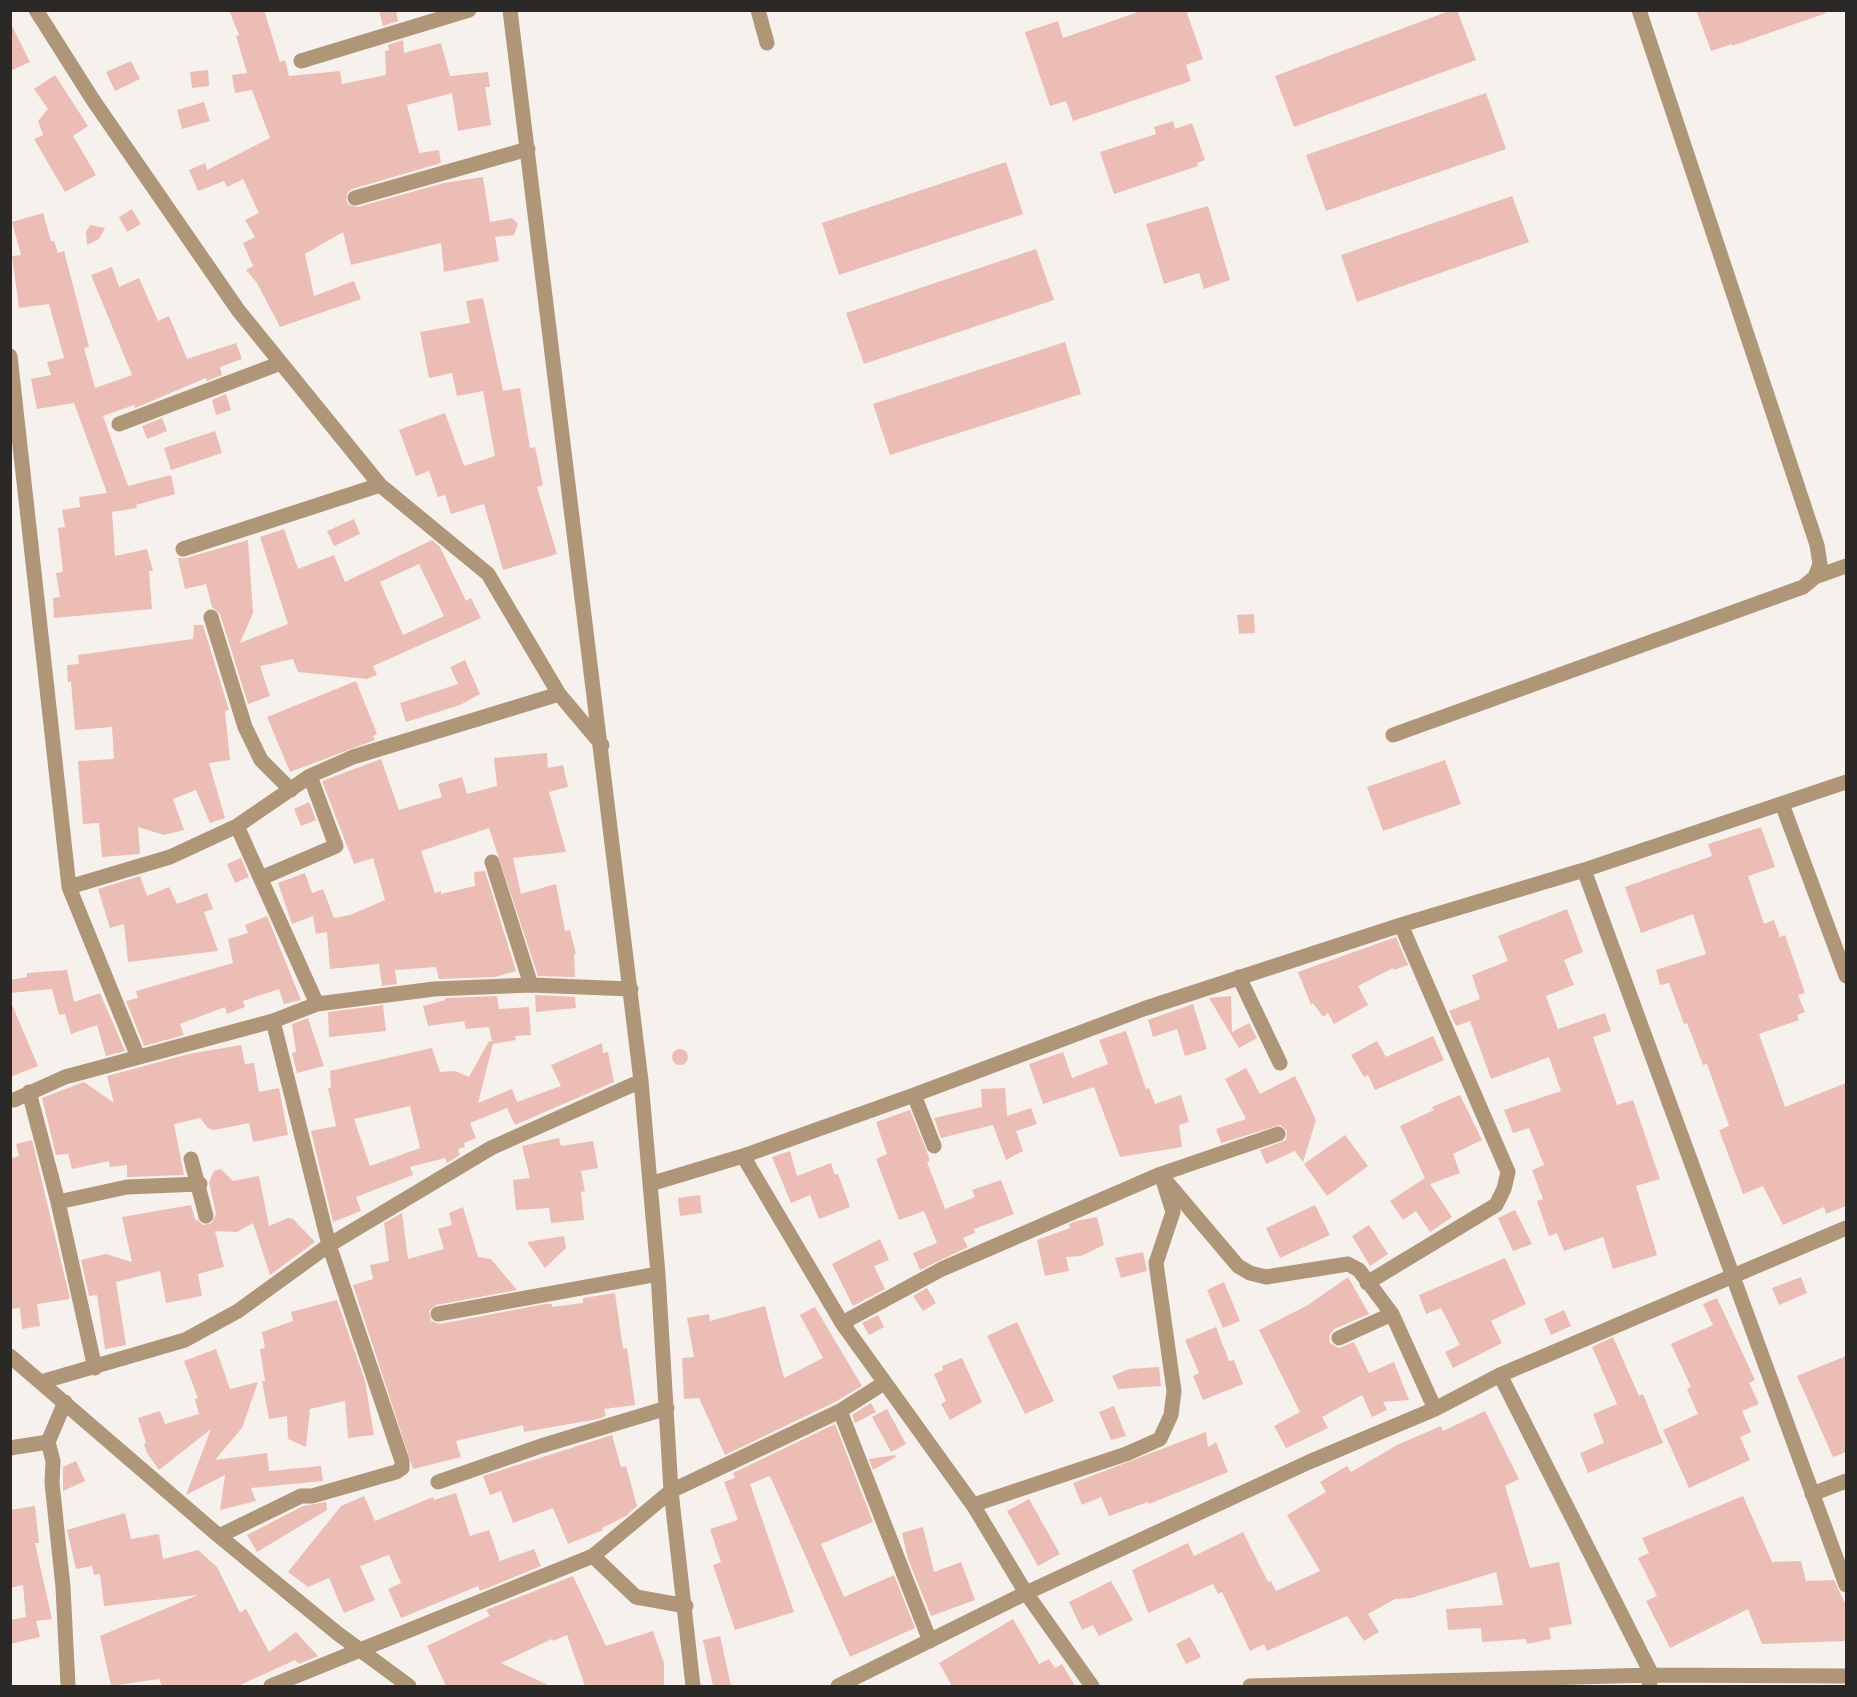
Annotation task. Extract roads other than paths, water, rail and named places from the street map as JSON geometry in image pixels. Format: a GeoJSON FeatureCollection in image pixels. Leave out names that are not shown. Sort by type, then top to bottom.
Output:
{"type":"FeatureCollection","features":[{"type":"Feature","properties":{"kind":"street"},"geometry":{"type":"LineString","coordinates":[[36,10],[93,100],[232,301],[380,485],[488,574],[559,694],[602,745]]}},
{"type":"Feature","properties":{"kind":"street"},"geometry":{"type":"LineString","coordinates":[[301,61],[469,10]]}},
{"type":"Feature","properties":{"kind":"street"},"geometry":{"type":"LineString","coordinates":[[510,10],[632,989],[658,1274],[671,1491],[686,1606],[693,1686]]}},
{"type":"Feature","properties":{"kind":"street"},"geometry":{"type":"LineString","coordinates":[[758,10],[767,43]]}},
{"type":"Feature","properties":{"kind":"street"},"geometry":{"type":"LineString","coordinates":[[1639,10],[1817,545],[1820,564],[1815,577]]}},
{"type":"Feature","properties":{"kind":"street"},"geometry":{"type":"LineString","coordinates":[[355,198],[528,149]]}},
{"type":"Feature","properties":{"kind":"street"},"geometry":{"type":"LineString","coordinates":[[10,356],[69,887],[138,1057]]}},
{"type":"Feature","properties":{"kind":"street"},"geometry":{"type":"LineString","coordinates":[[119,424],[281,363]]}},
{"type":"Feature","properties":{"kind":"street"},"geometry":{"type":"LineString","coordinates":[[183,549],[380,485]]}},
{"type":"Feature","properties":{"kind":"street"},"geometry":{"type":"LineString","coordinates":[[1394,735],[1803,587],[1815,577],[1846,566]]}},
{"type":"Feature","properties":{"kind":"street"},"geometry":{"type":"LineString","coordinates":[[211,617],[245,727],[261,760],[291,790]]}},
{"type":"Feature","properties":{"kind":"street"},"geometry":{"type":"LineString","coordinates":[[69,887],[170,857],[237,826],[310,776],[353,757],[559,694]]}},
{"type":"Feature","properties":{"kind":"street"},"geometry":{"type":"LineString","coordinates":[[261,878],[336,846],[310,776]]}},
{"type":"Feature","properties":{"kind":"street"},"geometry":{"type":"LineString","coordinates":[[650,1184],[743,1156],[914,1095],[1048,1043],[1239,977],[1584,870],[1846,782]]}},
{"type":"Feature","properties":{"kind":"street"},"geometry":{"type":"LineString","coordinates":[[1782,804],[1846,976]]}},
{"type":"Feature","properties":{"kind":"street"},"geometry":{"type":"LineString","coordinates":[[237,826],[318,1004]]}},
{"type":"Feature","properties":{"kind":"street"},"geometry":{"type":"LineString","coordinates":[[492,862],[531,985]]}},
{"type":"Feature","properties":{"kind":"street"},"geometry":{"type":"LineString","coordinates":[[1584,870],[1846,1585]]}},
{"type":"Feature","properties":{"kind":"street"},"geometry":{"type":"LineString","coordinates":[[1367,1282],[1496,1205],[1504,1189],[1508,1172],[1401,925]]}},
{"type":"Feature","properties":{"kind":"street"},"geometry":{"type":"LineString","coordinates":[[1239,977],[1280,1063]]}},
{"type":"Feature","properties":{"kind":"street"},"geometry":{"type":"LineString","coordinates":[[10,1100],[65,1077],[273,1021],[318,1004],[434,989],[531,985],[632,989]]}},
{"type":"Feature","properties":{"kind":"street"},"geometry":{"type":"LineString","coordinates":[[219,1536],[301,1496],[312,1496],[396,1472],[402,1468],[402,1461],[329,1245],[273,1021]]}},
{"type":"Feature","properties":{"kind":"street"},"geometry":{"type":"LineString","coordinates":[[41,1382],[185,1340],[237,1311],[329,1245],[491,1148],[642,1081]]}},
{"type":"Feature","properties":{"kind":"street"},"geometry":{"type":"LineString","coordinates":[[29,1092],[58,1202],[95,1368]]}},
{"type":"Feature","properties":{"kind":"street"},"geometry":{"type":"LineString","coordinates":[[914,1095],[934,1146]]}},
{"type":"Feature","properties":{"kind":"street"},"geometry":{"type":"LineString","coordinates":[[842,1323],[942,1269],[1095,1205],[1161,1174],[1278,1134]]}},
{"type":"Feature","properties":{"kind":"street"},"geometry":{"type":"LineString","coordinates":[[743,1156],[842,1323],[973,1505],[1026,1593],[1092,1686]]}},
{"type":"Feature","properties":{"kind":"street"},"geometry":{"type":"LineString","coordinates":[[191,1159],[200,1184],[206,1216]]}},
{"type":"Feature","properties":{"kind":"street"},"geometry":{"type":"LineString","coordinates":[[1161,1174],[1238,1266],[1250,1273],[1266,1278],[1348,1264],[1359,1270],[1392,1314],[1435,1409]]}},
{"type":"Feature","properties":{"kind":"street"},"geometry":{"type":"LineString","coordinates":[[973,1505],[1126,1454],[1160,1439],[1171,1415],[1174,1391],[1156,1263],[1173,1212],[1161,1174]]}},
{"type":"Feature","properties":{"kind":"street"},"geometry":{"type":"LineString","coordinates":[[58,1202],[128,1187],[200,1184]]}},
{"type":"Feature","properties":{"kind":"street"},"geometry":{"type":"LineString","coordinates":[[838,1686],[1026,1593],[1309,1462],[1435,1409],[1500,1375],[1846,1228]]}},
{"type":"Feature","properties":{"kind":"street"},"geometry":{"type":"LineString","coordinates":[[438,1314],[658,1274]]}},
{"type":"Feature","properties":{"kind":"street"},"geometry":{"type":"LineString","coordinates":[[1339,1338],[1392,1314]]}},
{"type":"Feature","properties":{"kind":"street"},"geometry":{"type":"LineString","coordinates":[[10,1356],[219,1536],[409,1686]]}},
{"type":"Feature","properties":{"kind":"street"},"geometry":{"type":"LineString","coordinates":[[1500,1375],[1651,1681]]}},
{"type":"Feature","properties":{"kind":"street"},"geometry":{"type":"LineString","coordinates":[[271,1686],[593,1556],[671,1491],[840,1411],[884,1383]]}},
{"type":"Feature","properties":{"kind":"street"},"geometry":{"type":"LineString","coordinates":[[65,1402],[48,1442],[53,1461],[52,1483],[63,1587],[68,1686]]}},
{"type":"Feature","properties":{"kind":"street"},"geometry":{"type":"LineString","coordinates":[[438,1482],[541,1446],[667,1408]]}},
{"type":"Feature","properties":{"kind":"street"},"geometry":{"type":"LineString","coordinates":[[840,1411],[930,1641]]}},
{"type":"Feature","properties":{"kind":"street"},"geometry":{"type":"LineString","coordinates":[[10,1448],[48,1442]]}},
{"type":"Feature","properties":{"kind":"street"},"geometry":{"type":"LineString","coordinates":[[1812,1494],[1846,1481]]}},
{"type":"Feature","properties":{"kind":"street"},"geometry":{"type":"LineString","coordinates":[[593,1556],[636,1597],[686,1606]]}},
{"type":"Feature","properties":{"kind":"street"},"geometry":{"type":"LineString","coordinates":[[1250,1686],[1846,1676]]}}]}
